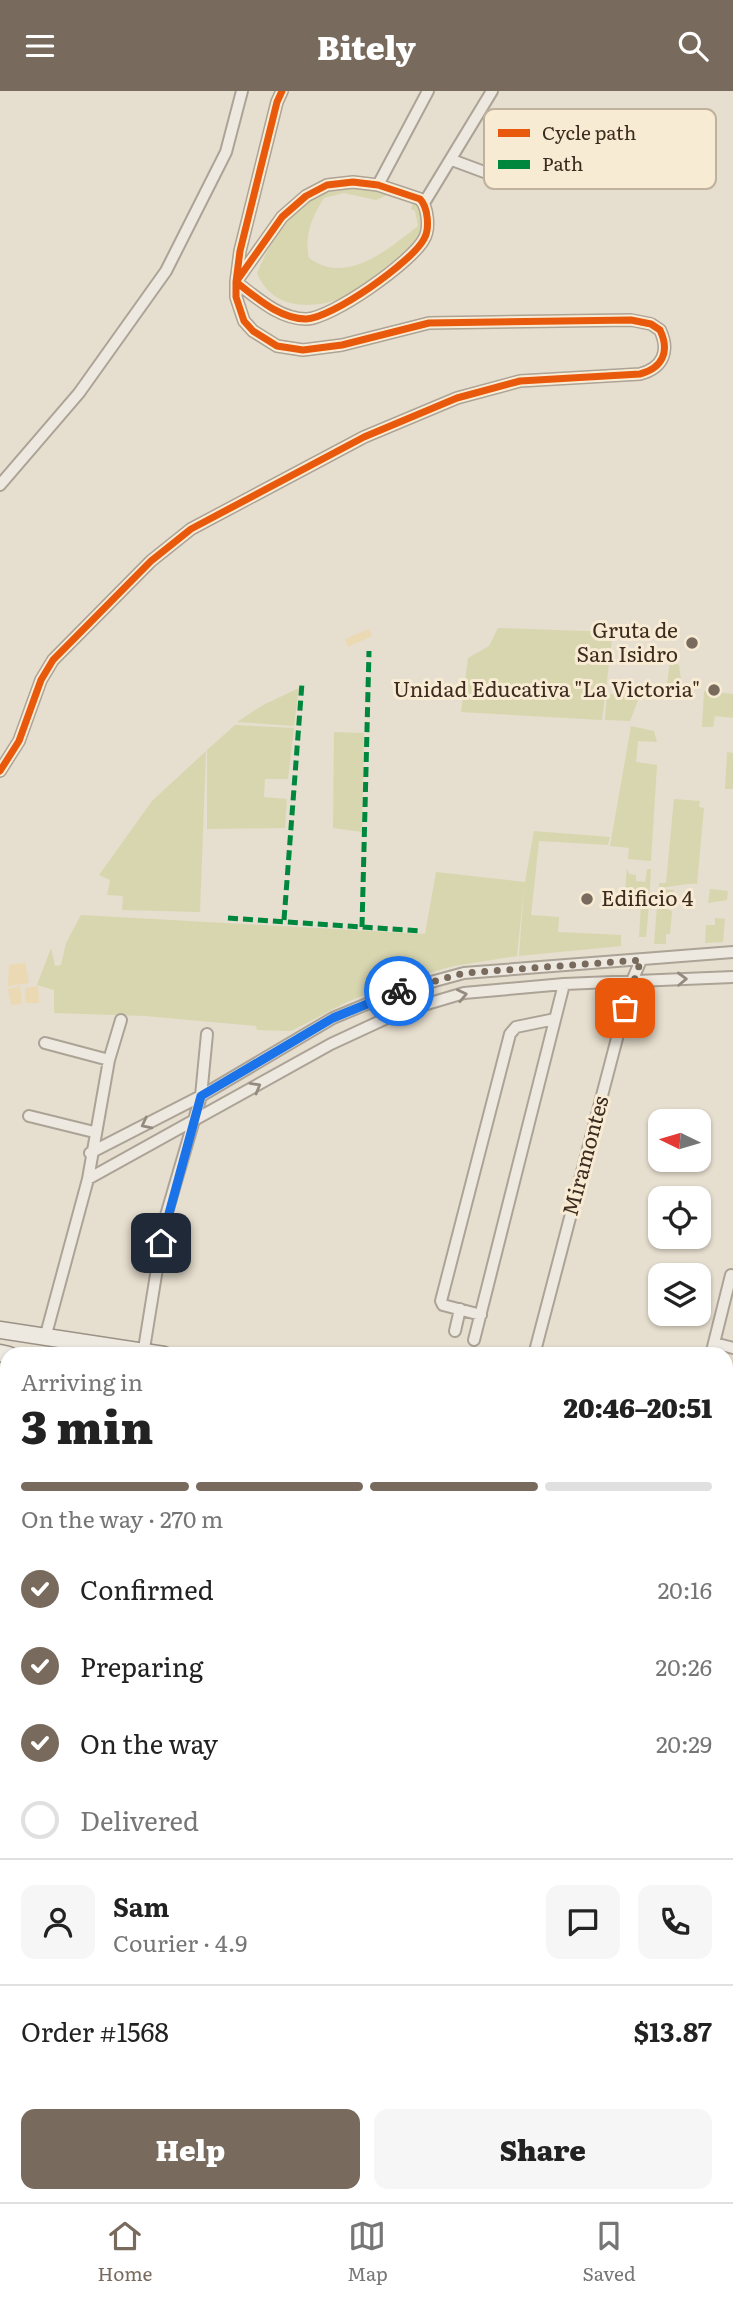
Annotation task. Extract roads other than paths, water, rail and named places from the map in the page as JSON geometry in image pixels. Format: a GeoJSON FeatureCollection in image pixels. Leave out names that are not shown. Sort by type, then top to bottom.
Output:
{"type":"FeatureCollection","features":[{"type":"Feature","properties":{"kind":"main road"},"geometry":{"type":"LineString","coordinates":[[0,1330],[104,1347]]}},
{"type":"Feature","properties":{"kind":"street"},"geometry":{"type":"LineString","coordinates":[[0,485],[79,393],[166,271],[226,152],[243,91]]}},
{"type":"Feature","properties":{"kind":"street"},"geometry":{"type":"LineString","coordinates":[[0,771],[19,741],[41,680],[53,660],[151,561],[191,529],[364,437],[457,398],[520,381],[640,374],[654,370],[662,362],[665,350],[660,330],[651,324],[631,320],[429,323],[342,345],[290,350],[264,340],[244,321],[236,296],[236,282],[240,251],[277,101],[282,91]]}},
{"type":"Feature","properties":{"kind":"street"},"geometry":{"type":"LineString","coordinates":[[378,185],[428,91]]}},
{"type":"Feature","properties":{"kind":"street"},"geometry":{"type":"LineString","coordinates":[[424,203],[492,91]]}},
{"type":"Feature","properties":{"kind":"street"},"geometry":{"type":"LineString","coordinates":[[452,159],[484,172]]}},
{"type":"Feature","properties":{"kind":"street"},"geometry":{"type":"LineString","coordinates":[[340,183],[378,185],[414,196],[424,203],[427,217],[425,239],[386,275],[356,297],[325,314],[307,319],[288,316],[236,282],[282,217],[306,196],[340,183]]}},
{"type":"Feature","properties":{"kind":"street"},"geometry":{"type":"LineString","coordinates":[[88,1179],[331,1044],[400,1012],[464,993],[564,983],[732,977],[731,953],[464,973],[398,991],[333,1018],[201,1096],[90,1153]]}},
{"type":"Feature","properties":{"kind":"street","name":"Miramontes"},"geometry":{"type":"LineString","coordinates":[[536,1347],[632,981],[641,960]]}},
{"type":"Feature","properties":{"kind":"street"},"geometry":{"type":"LineString","coordinates":[[474,1340],[564,983]]}},
{"type":"Feature","properties":{"kind":"street"},"geometry":{"type":"LineString","coordinates":[[481,1315],[443,1305],[440,1301],[510,1034],[516,1027],[555,1019]]}},
{"type":"Feature","properties":{"kind":"street"},"geometry":{"type":"LineString","coordinates":[[45,1338],[88,1179],[90,1153],[109,1059],[121,1020]]}},
{"type":"Feature","properties":{"kind":"street"},"geometry":{"type":"LineString","coordinates":[[144,1347],[165,1219],[196,1121],[207,1034]]}},
{"type":"Feature","properties":{"kind":"street"},"geometry":{"type":"LineString","coordinates":[[45,1043],[109,1059]]}},
{"type":"Feature","properties":{"kind":"street"},"geometry":{"type":"LineString","coordinates":[[29,1116],[94,1132]]}},
{"type":"Feature","properties":{"kind":"street"},"geometry":{"type":"LineString","coordinates":[[714,1347],[731,1275]]}},
{"type":"Feature","properties":{"kind":"street"},"geometry":{"type":"LineString","coordinates":[[455,1331],[460,1309]]}},
{"type":"Feature","properties":{"kind":"street"},"geometry":{"type":"LineString","coordinates":[[715,1343],[729,1347]]}},
{"type":"Feature","properties":{"kind":"place","name":"Gruta de San Isidro"},"geometry":{"type":"Point","coordinates":[692,643]}},
{"type":"Feature","properties":{"kind":"place","name":"Unidad Educativa \"La Victoria\""},"geometry":{"type":"Point","coordinates":[714,690]}},
{"type":"Feature","properties":{"kind":"place","name":"Edificio 4"},"geometry":{"type":"Point","coordinates":[587,899]}}]}
